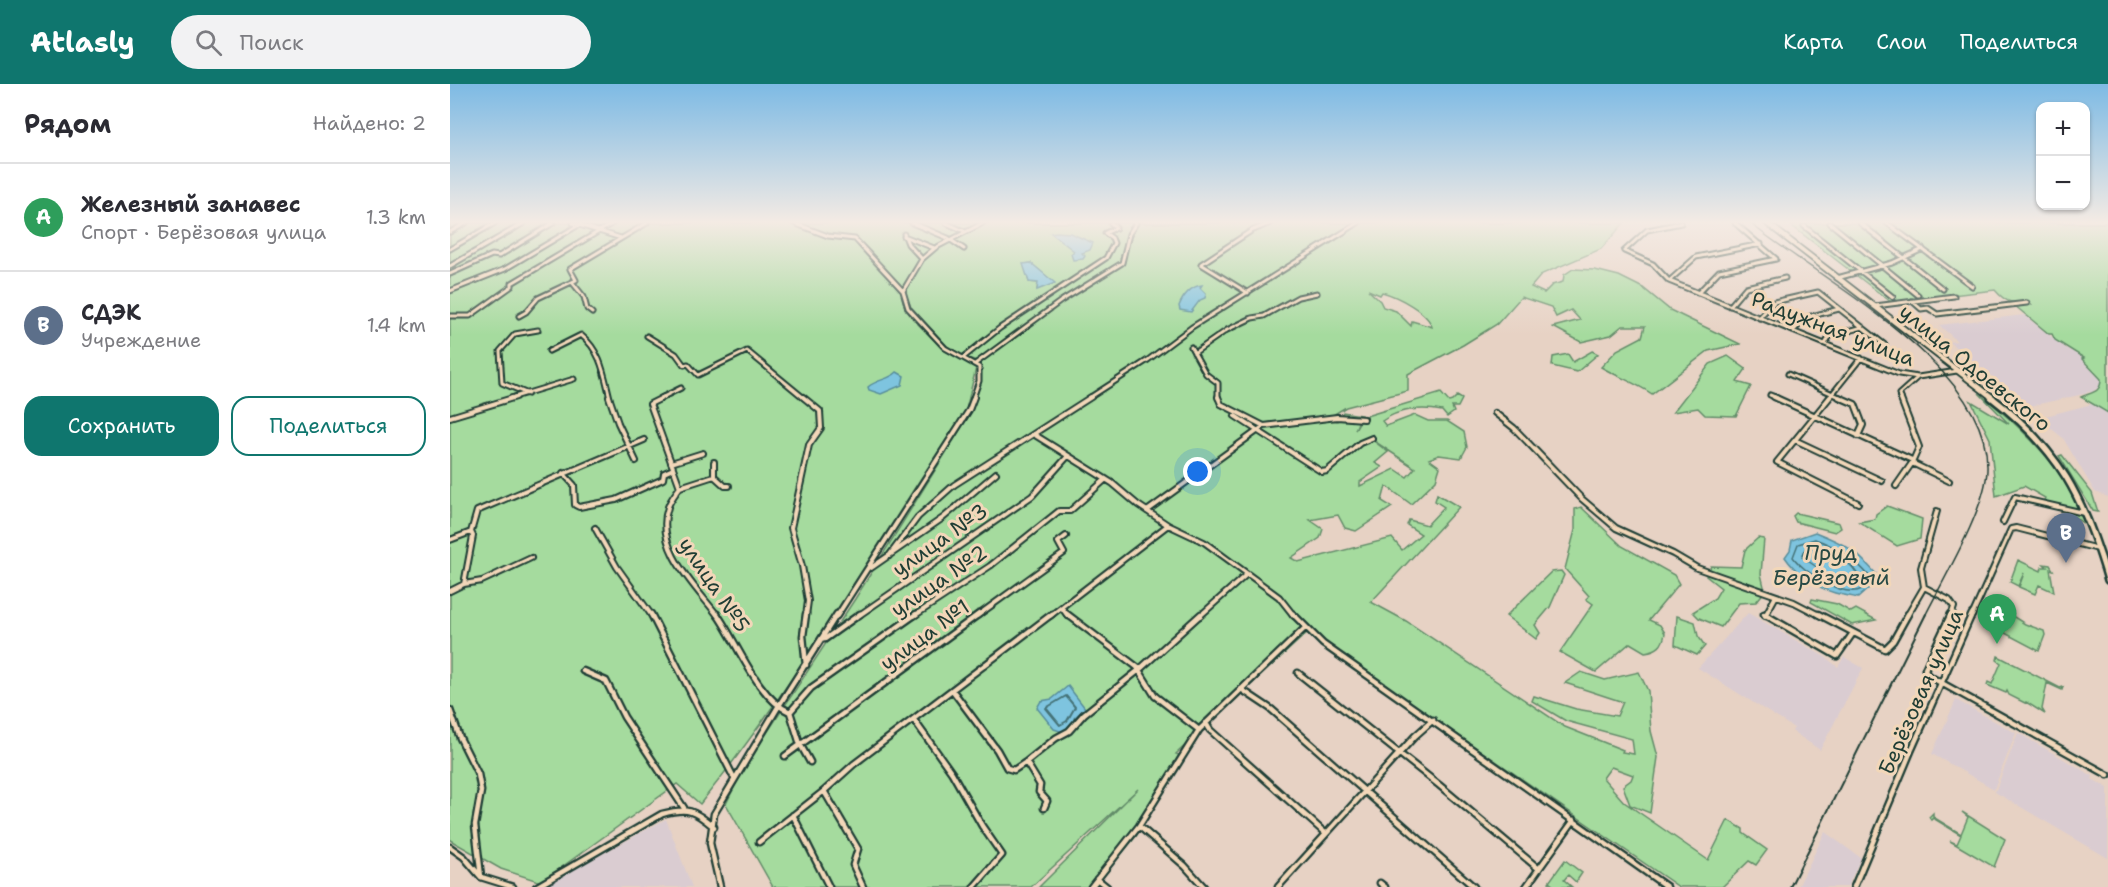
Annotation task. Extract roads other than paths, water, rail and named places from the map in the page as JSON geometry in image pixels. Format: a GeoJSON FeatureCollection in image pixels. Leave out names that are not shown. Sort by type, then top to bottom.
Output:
{"type":"FeatureCollection","features":[{"type":"Feature","properties":{"kind":"street"},"geometry":{"type":"LineString","coordinates":[[450,274],[480,260]]}},
{"type":"Feature","properties":{"kind":"street"},"geometry":{"type":"LineString","coordinates":[[450,291],[505,269],[519,260]]}},
{"type":"Feature","properties":{"kind":"street"},"geometry":{"type":"LineString","coordinates":[[450,316],[470,316],[512,284],[551,260]]}},
{"type":"Feature","properties":{"kind":"street"},"geometry":{"type":"LineString","coordinates":[[519,316],[526,312],[538,298],[576,280],[570,269],[584,260]]}},
{"type":"Feature","properties":{"kind":"street"},"geometry":{"type":"LineString","coordinates":[[720,887],[710,843],[714,814],[778,707],[969,410],[979,381],[979,367],[945,348],[916,318],[908,308],[903,291],[875,260]]}},
{"type":"Feature","properties":{"kind":"street"},"geometry":{"type":"LineString","coordinates":[[903,291],[921,260]]}},
{"type":"Feature","properties":{"kind":"street"},"geometry":{"type":"LineString","coordinates":[[964,357],[1000,328],[1102,260]]}},
{"type":"Feature","properties":{"kind":"street"},"geometry":{"type":"LineString","coordinates":[[975,364],[1061,301],[1123,260]]}},
{"type":"Feature","properties":{"kind":"street"},"geometry":{"type":"LineString","coordinates":[[1206,260],[1201,264],[1248,294]]}},
{"type":"Feature","properties":{"kind":"street"},"geometry":{"type":"LineString","coordinates":[[889,555],[918,517],[938,497],[987,463],[1035,435],[1192,327],[1300,260]]}},
{"type":"Feature","properties":{"kind":"street","name":"Радужная улица"},"geometry":{"type":"LineString","coordinates":[[1645,260],[1653,264],[1669,281],[1903,375],[1918,377]]}},
{"type":"Feature","properties":{"kind":"street"},"geometry":{"type":"LineString","coordinates":[[1669,281],[1692,260]]}},
{"type":"Feature","properties":{"kind":"street"},"geometry":{"type":"LineString","coordinates":[[1698,293],[1719,271],[1769,260]]}},
{"type":"Feature","properties":{"kind":"street","name":"улица Одоевского"},"geometry":{"type":"LineString","coordinates":[[1815,260],[1957,370],[2036,435],[2064,471],[2088,514],[2108,578]]}},
{"type":"Feature","properties":{"kind":"street"},"geometry":{"type":"LineString","coordinates":[[1847,260],[1893,297]]}},
{"type":"Feature","properties":{"kind":"street"},"geometry":{"type":"LineString","coordinates":[[1877,260],[1918,295]]}},
{"type":"Feature","properties":{"kind":"street"},"geometry":{"type":"LineString","coordinates":[[1837,278],[1885,267],[1902,260]]}},
{"type":"Feature","properties":{"kind":"street"},"geometry":{"type":"LineString","coordinates":[[1908,260],[1943,289]]}},
{"type":"Feature","properties":{"kind":"street"},"geometry":{"type":"LineString","coordinates":[[1938,260],[1972,286]]}},
{"type":"Feature","properties":{"kind":"street"},"geometry":{"type":"LineString","coordinates":[[1730,306],[1750,285],[1785,278]]}},
{"type":"Feature","properties":{"kind":"street"},"geometry":{"type":"LineString","coordinates":[[572,282],[584,297],[587,309],[592,313]]}},
{"type":"Feature","properties":{"kind":"street"},"geometry":{"type":"LineString","coordinates":[[1759,318],[1774,302],[1816,292],[1885,345]]}},
{"type":"Feature","properties":{"kind":"street"},"geometry":{"type":"LineString","coordinates":[[1194,353],[1227,330],[1252,318],[1264,316],[1298,297],[1317,293]]}},
{"type":"Feature","properties":{"kind":"street"},"geometry":{"type":"LineString","coordinates":[[1874,307],[1954,296]]}},
{"type":"Feature","properties":{"kind":"street"},"geometry":{"type":"LineString","coordinates":[[1912,302],[1921,309],[1928,309],[1937,314],[2027,303]]}},
{"type":"Feature","properties":{"kind":"street"},"geometry":{"type":"LineString","coordinates":[[1793,331],[1808,317],[1840,309]]}},
{"type":"Feature","properties":{"kind":"street"},"geometry":{"type":"LineString","coordinates":[[1825,344],[1830,336],[1863,327]]}},
{"type":"Feature","properties":{"kind":"street"},"geometry":{"type":"LineString","coordinates":[[528,394],[502,383],[499,375],[500,351],[511,336],[518,331],[538,330]]}},
{"type":"Feature","properties":{"kind":"street"},"geometry":{"type":"LineString","coordinates":[[549,351],[581,335],[587,339],[598,353],[599,364],[606,376],[612,408],[636,461]]}},
{"type":"Feature","properties":{"kind":"street"},"geometry":{"type":"LineString","coordinates":[[647,336],[676,354],[684,365],[688,364],[698,375],[747,351],[820,411],[821,428],[809,445],[791,528],[802,566],[808,601],[803,636],[806,665]]}},
{"type":"Feature","properties":{"kind":"street"},"geometry":{"type":"LineString","coordinates":[[1191,347],[1206,374],[1218,382],[1218,398],[1221,404],[1264,426]]}},
{"type":"Feature","properties":{"kind":"street"},"geometry":{"type":"LineString","coordinates":[[1858,503],[1778,465],[1777,462],[1861,358]]}},
{"type":"Feature","properties":{"kind":"street"},"geometry":{"type":"LineString","coordinates":[[1918,377],[1957,370]]}},
{"type":"Feature","properties":{"kind":"street"},"geometry":{"type":"LineString","coordinates":[[1788,374],[1855,404],[1863,425],[1858,436]]}},
{"type":"Feature","properties":{"kind":"street","name":"Радужная улица"},"geometry":{"type":"LineString","coordinates":[[1912,462],[1918,443],[1899,397],[1901,390],[1918,377]]}},
{"type":"Feature","properties":{"kind":"street"},"geometry":{"type":"LineString","coordinates":[[450,417],[574,379]]}},
{"type":"Feature","properties":{"kind":"street"},"geometry":{"type":"LineString","coordinates":[[681,388],[650,404],[670,463],[680,487],[714,476]]}},
{"type":"Feature","properties":{"kind":"street"},"geometry":{"type":"LineString","coordinates":[[1770,395],[1949,481]]}},
{"type":"Feature","properties":{"kind":"street"},"geometry":{"type":"LineString","coordinates":[[1495,413],[1514,428],[1582,499],[1616,528],[1673,554],[1697,568],[1822,615],[1885,649],[1893,641],[1924,587],[1921,571],[1937,511]]}},
{"type":"Feature","properties":{"kind":"street"},"geometry":{"type":"LineString","coordinates":[[1235,416],[1322,472],[1327,471],[1360,443],[1372,438]]}},
{"type":"Feature","properties":{"kind":"street"},"geometry":{"type":"LineString","coordinates":[[1147,511],[1264,426],[1337,417],[1364,419]]}},
{"type":"Feature","properties":{"kind":"street"},"geometry":{"type":"LineString","coordinates":[[1035,435],[1106,479],[1168,525],[1204,542],[1279,597],[1323,644],[1667,887]]}},
{"type":"Feature","properties":{"kind":"street"},"geometry":{"type":"LineString","coordinates":[[464,584],[473,536],[471,532],[477,511],[644,440]]}},
{"type":"Feature","properties":{"kind":"street"},"geometry":{"type":"LineString","coordinates":[[1795,440],[1882,481]]}},
{"type":"Feature","properties":{"kind":"street"},"geometry":{"type":"LineString","coordinates":[[670,463],[704,453]]}},
{"type":"Feature","properties":{"kind":"street","name":"улица №3"},"geometry":{"type":"LineString","coordinates":[[822,640],[1032,496],[1068,456]]}},
{"type":"Feature","properties":{"kind":"street"},"geometry":{"type":"LineString","coordinates":[[714,462],[714,476]]}},
{"type":"Feature","properties":{"kind":"street"},"geometry":{"type":"LineString","coordinates":[[1896,486],[1912,462]]}},
{"type":"Feature","properties":{"kind":"street"},"geometry":{"type":"LineString","coordinates":[[563,473],[574,485],[575,505],[580,507],[616,500],[663,479],[664,473],[673,470]]}},
{"type":"Feature","properties":{"kind":"street"},"geometry":{"type":"LineString","coordinates":[[867,570],[943,518],[996,473]]}},
{"type":"Feature","properties":{"kind":"street"},"geometry":{"type":"LineString","coordinates":[[714,476],[729,486]]}},
{"type":"Feature","properties":{"kind":"street","name":"улица №2"},"geometry":{"type":"LineString","coordinates":[[790,712],[811,688],[963,582],[990,566],[1059,511],[1070,511],[1106,479]]}},
{"type":"Feature","properties":{"kind":"street","name":"улица №5"},"geometry":{"type":"LineString","coordinates":[[680,487],[668,507],[665,537],[674,557],[729,630],[756,678],[778,707]]}},
{"type":"Feature","properties":{"kind":"street"},"geometry":{"type":"LineString","coordinates":[[2003,522],[2015,497],[2088,514]]}},
{"type":"Feature","properties":{"kind":"street"},"geometry":{"type":"LineString","coordinates":[[759,842],[824,791],[854,764],[953,691],[1168,525]]}},
{"type":"Feature","properties":{"kind":"street"},"geometry":{"type":"LineString","coordinates":[[595,528],[617,567],[649,610],[734,778]]}},
{"type":"Feature","properties":{"kind":"street","name":"Берёзовая улица"},"geometry":{"type":"LineString","coordinates":[[1854,887],[1911,751],[2013,528],[2099,549]]}},
{"type":"Feature","properties":{"kind":"street"},"geometry":{"type":"LineString","coordinates":[[450,540],[471,532]]}},
{"type":"Feature","properties":{"kind":"street","name":"улица №1"},"geometry":{"type":"LineString","coordinates":[[785,756],[1064,552],[1058,542],[1066,536]]}},
{"type":"Feature","properties":{"kind":"street"},"geometry":{"type":"LineString","coordinates":[[450,591],[464,584],[482,581],[531,558]]}},
{"type":"Feature","properties":{"kind":"street"},"geometry":{"type":"LineString","coordinates":[[953,691],[997,750],[1007,768],[1014,770],[1056,738],[1069,731],[1084,714],[1138,670],[1247,574]]}},
{"type":"Feature","properties":{"kind":"street"},"geometry":{"type":"LineString","coordinates":[[1924,587],[1949,600],[1953,607],[1925,669],[1927,675],[2108,775]]}},
{"type":"Feature","properties":{"kind":"street"},"geometry":{"type":"LineString","coordinates":[[1776,596],[1764,614],[1765,617],[1837,656],[1853,633]]}},
{"type":"Feature","properties":{"kind":"street"},"geometry":{"type":"LineString","coordinates":[[1062,608],[1067,615],[1138,670],[1155,696],[1199,730]]}},
{"type":"Feature","properties":{"kind":"street"},"geometry":{"type":"LineString","coordinates":[[1091,887],[1139,826],[1199,730],[1306,627]]}},
{"type":"Feature","properties":{"kind":"street"},"geometry":{"type":"LineString","coordinates":[[583,670],[606,681],[624,717],[672,793],[684,807],[714,827]]}},
{"type":"Feature","properties":{"kind":"street"},"geometry":{"type":"LineString","coordinates":[[1298,673],[1539,869]]}},
{"type":"Feature","properties":{"kind":"street"},"geometry":{"type":"LineString","coordinates":[[1240,689],[1271,710],[1474,887]]}},
{"type":"Feature","properties":{"kind":"street"},"geometry":{"type":"LineString","coordinates":[[778,707],[790,712],[800,744],[810,762]]}},
{"type":"Feature","properties":{"kind":"street"},"geometry":{"type":"LineString","coordinates":[[450,710],[460,738],[478,774],[480,791],[475,825],[481,878]]}},
{"type":"Feature","properties":{"kind":"street"},"geometry":{"type":"LineString","coordinates":[[914,720],[952,773],[982,826],[1002,855],[974,887]]}},
{"type":"Feature","properties":{"kind":"street"},"geometry":{"type":"LineString","coordinates":[[1278,887],[1363,792],[1433,720]]}},
{"type":"Feature","properties":{"kind":"street"},"geometry":{"type":"LineString","coordinates":[[1206,723],[1210,730],[1325,833]]}},
{"type":"Feature","properties":{"kind":"street"},"geometry":{"type":"LineString","coordinates":[[1026,762],[1040,785],[1039,792],[1047,801],[1044,808]]}},
{"type":"Feature","properties":{"kind":"street"},"geometry":{"type":"LineString","coordinates":[[824,791],[858,849],[853,865],[863,887]]}},
{"type":"Feature","properties":{"kind":"street"},"geometry":{"type":"LineString","coordinates":[[536,887],[662,814],[684,807]]}},
{"type":"Feature","properties":{"kind":"street"},"geometry":{"type":"LineString","coordinates":[[793,815],[829,887]]}},
{"type":"Feature","properties":{"kind":"street"},"geometry":{"type":"LineString","coordinates":[[1526,887],[1574,820]]}},
{"type":"Feature","properties":{"kind":"street"},"geometry":{"type":"LineString","coordinates":[[1139,826],[1185,866],[1204,887]]}},
{"type":"Feature","properties":{"kind":"street"},"geometry":{"type":"LineString","coordinates":[[450,847],[464,857],[481,878],[513,887]]}},
{"type":"Feature","properties":{"kind":"street"},"geometry":{"type":"LineString","coordinates":[[1097,879],[1107,887]]}},
{"type":"Feature","properties":{"kind":"water"},"geometry":{"type":"Polygon","coordinates":[[[1031,263],[1055,283],[1037,290],[1038,283],[1029,282],[1023,264],[1031,263]]]}},
{"type":"Feature","properties":{"kind":"water"},"geometry":{"type":"Polygon","coordinates":[[[1202,285],[1200,288],[1206,294],[1205,298],[1200,300],[1191,312],[1180,310],[1179,306],[1185,295],[1194,287],[1202,285]]]}},
{"type":"Feature","properties":{"kind":"water"},"geometry":{"type":"Polygon","coordinates":[[[897,372],[904,376],[902,385],[881,394],[869,390],[868,387],[872,384],[897,372]]]}},
{"type":"Feature","properties":{"kind":"water","name":"Пруд Берёзовый"},"geometry":{"type":"Polygon","coordinates":[[[1815,532],[1850,549],[1878,576],[1878,580],[1858,598],[1828,591],[1807,579],[1785,557],[1790,550],[1792,540],[1815,532]]]}},
{"type":"Feature","properties":{"kind":"water"},"geometry":{"type":"Polygon","coordinates":[[[1068,686],[1085,708],[1074,718],[1074,724],[1063,732],[1054,729],[1037,708],[1041,701],[1052,699],[1068,686]]]}},
{"type":"Feature","properties":{"kind":"railway"},"geometry":{"type":"LineString","coordinates":[[1802,260],[1897,329],[1932,361],[1962,396],[1981,432],[1987,470],[1985,486],[1972,523],[1925,616]]}},
{"type":"Feature","properties":{"kind":"railway"},"geometry":{"type":"LineString","coordinates":[[1790,887],[1925,616]]}},
{"type":"Feature","properties":{"kind":"place","name":"СДЭК"},"geometry":{"type":"Point","coordinates":[2066,563]}},
{"type":"Feature","properties":{"kind":"place","name":"Железный занавес"},"geometry":{"type":"Point","coordinates":[1997,644]}}]}
